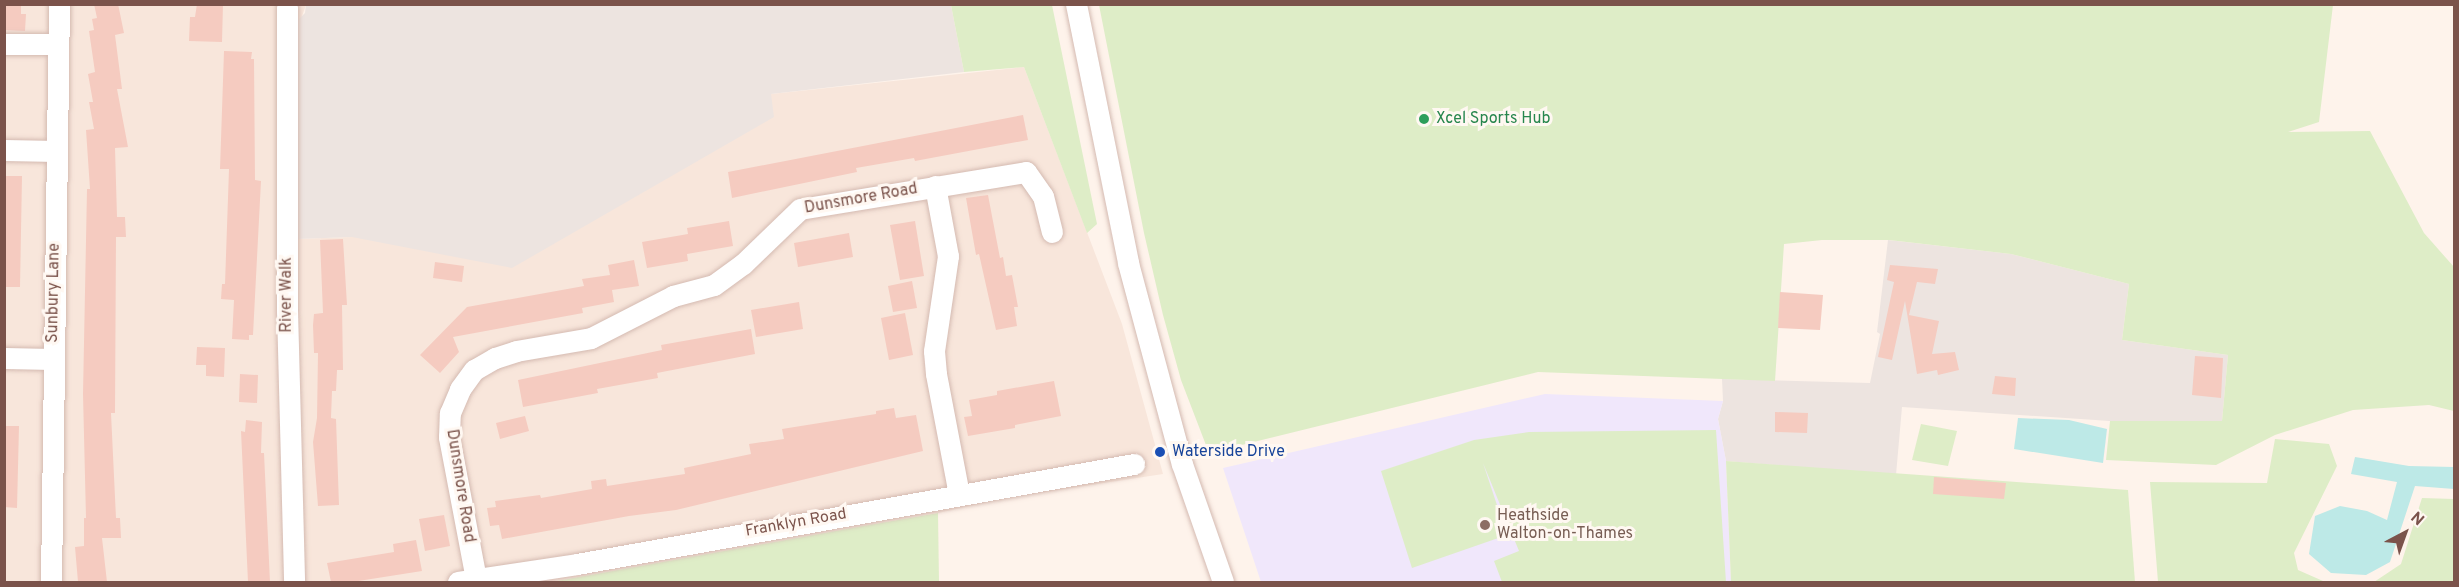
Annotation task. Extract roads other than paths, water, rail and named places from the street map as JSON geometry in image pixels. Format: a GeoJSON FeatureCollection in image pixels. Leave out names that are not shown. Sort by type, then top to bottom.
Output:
{"type":"FeatureCollection","features":[{"type":"Feature","properties":{"kind":"street","name":"Sunbury Lane"},"geometry":{"type":"LineString","coordinates":[[51,582],[59,4]]}},
{"type":"Feature","properties":{"kind":"street"},"geometry":{"type":"LineString","coordinates":[[1076,4],[1128,263],[1182,464],[1223,582]]}},
{"type":"Feature","properties":{"kind":"street","name":"River Walk"},"geometry":{"type":"LineString","coordinates":[[287,7],[288,345],[294,582]]}},
{"type":"Feature","properties":{"kind":"street"},"geometry":{"type":"LineString","coordinates":[[4,44],[58,44]]}},
{"type":"Feature","properties":{"kind":"street"},"geometry":{"type":"LineString","coordinates":[[4,150],[57,151]]}},
{"type":"Feature","properties":{"kind":"street","name":"Dunsmore Road"},"geometry":{"type":"LineString","coordinates":[[467,581],[449,437],[450,413],[460,389],[474,370],[495,358],[516,351],[591,338],[673,296],[714,285],[743,264],[793,213],[800,209],[1026,172],[1043,196],[1052,232]]}},
{"type":"Feature","properties":{"kind":"street","name":"Dunsmore Road"},"geometry":{"type":"LineString","coordinates":[[936,186],[948,256],[934,351],[936,375],[959,495]]}},
{"type":"Feature","properties":{"kind":"street"},"geometry":{"type":"LineString","coordinates":[[4,358],[53,359]]}},
{"type":"Feature","properties":{"kind":"street","name":"Franklyn Road"},"geometry":{"type":"LineString","coordinates":[[467,581],[577,564],[1134,464]]}},
{"type":"Feature","properties":{"kind":"water"},"geometry":{"type":"Polygon","coordinates":[[[2018,418],[2069,420],[2107,429],[2103,463],[2014,449],[2018,418]]]}},
{"type":"Feature","properties":{"kind":"water"},"geometry":{"type":"Polygon","coordinates":[[[2355,457],[2409,466],[2454,467],[2454,489],[2415,486],[2390,562],[2366,575],[2331,573],[2309,554],[2315,516],[2340,506],[2367,511],[2387,520],[2397,482],[2351,474],[2355,457]]]}},
{"type":"Feature","properties":{"kind":"place","name":"Xcel Sports Hub"},"geometry":{"type":"Point","coordinates":[1424,119]}},
{"type":"Feature","properties":{"kind":"place","name":"Waterside Drive"},"geometry":{"type":"Point","coordinates":[1160,452]}},
{"type":"Feature","properties":{"kind":"place","name":"Heathside Walton-on-Thames"},"geometry":{"type":"Point","coordinates":[1485,525]}}]}
